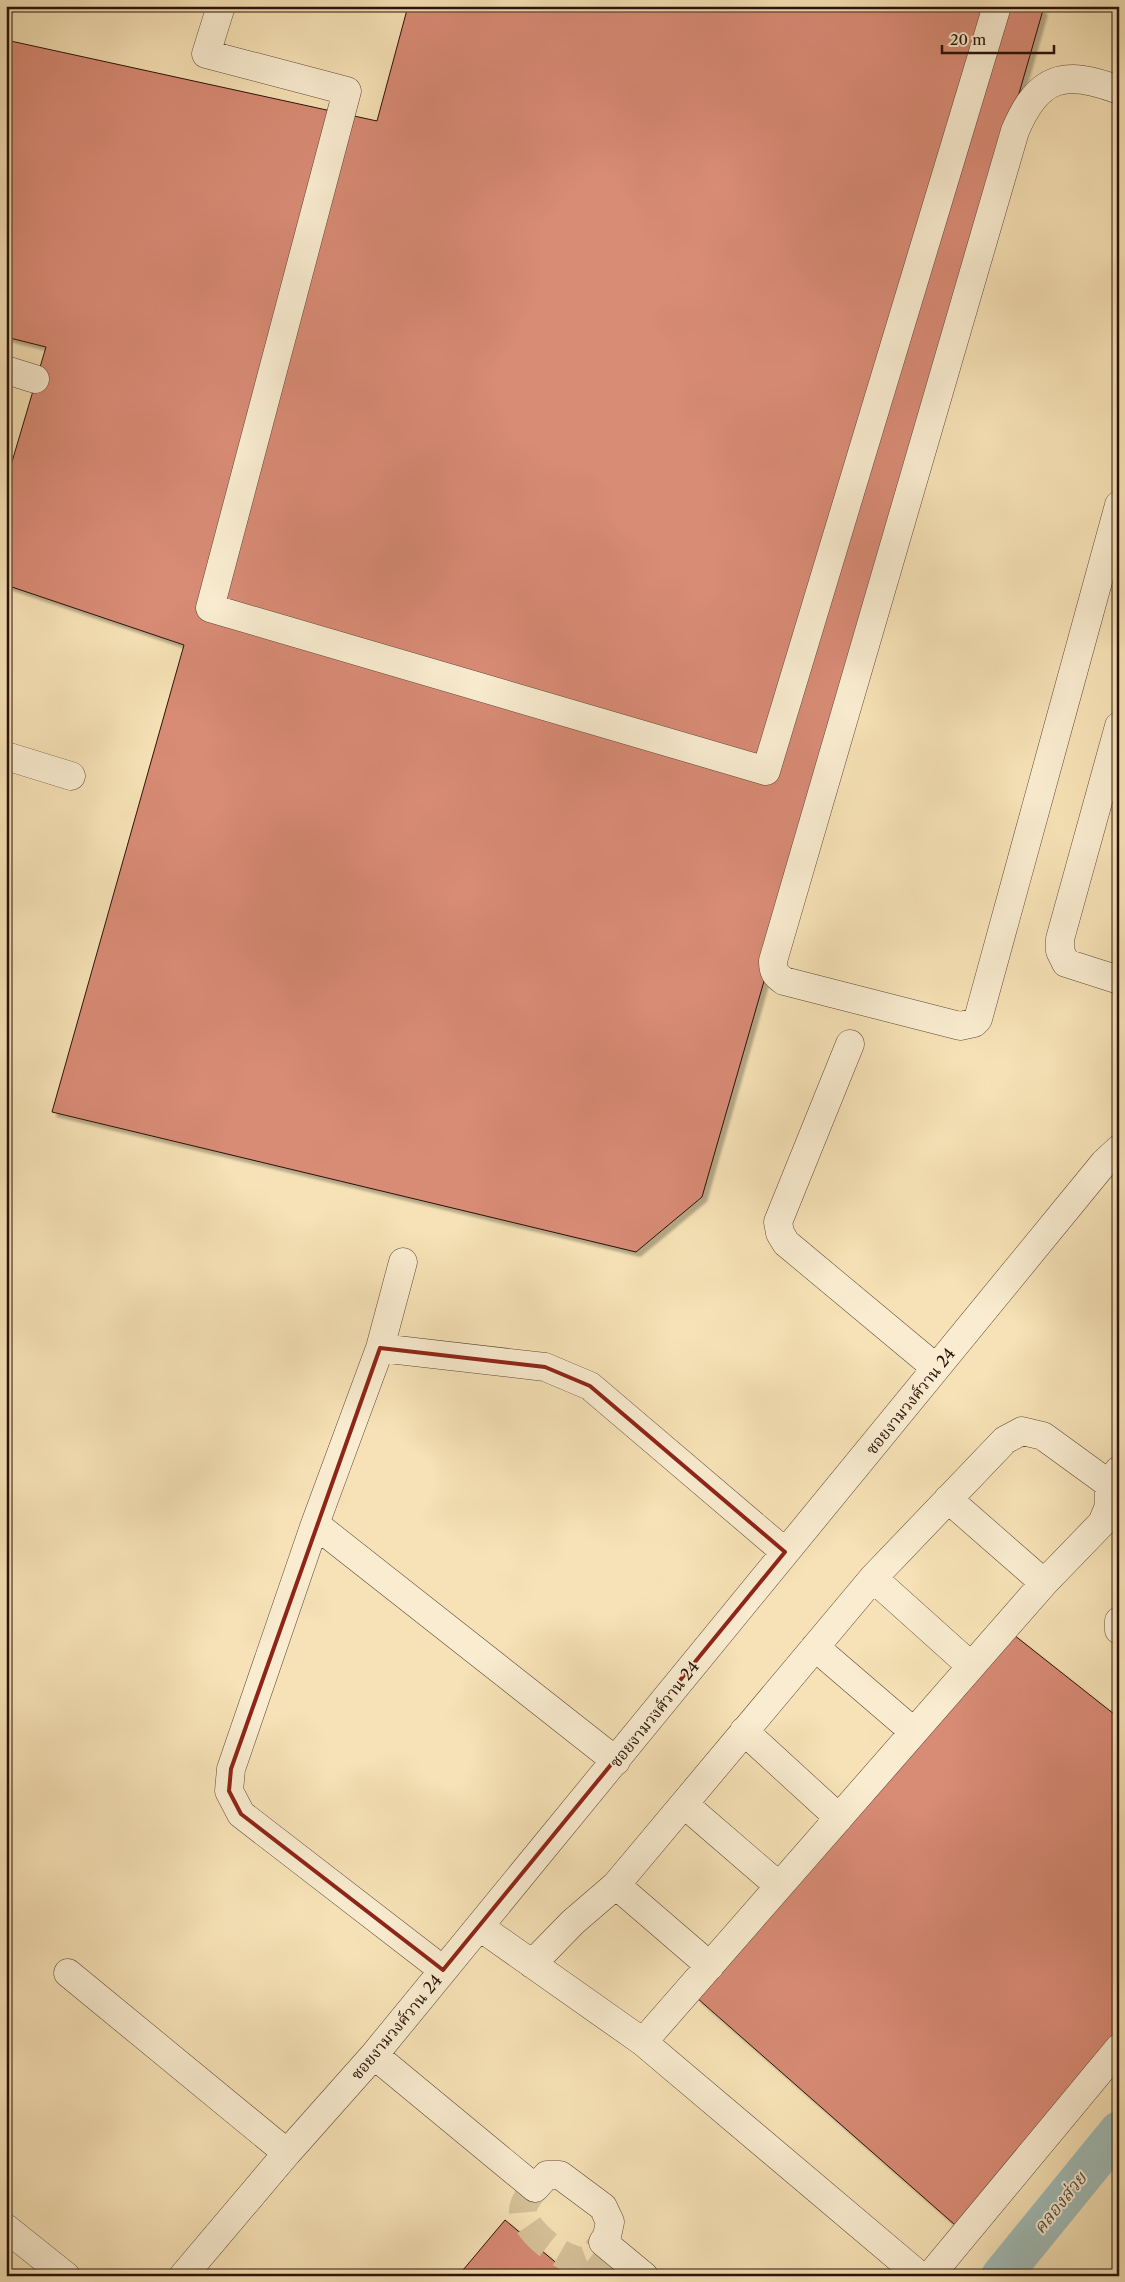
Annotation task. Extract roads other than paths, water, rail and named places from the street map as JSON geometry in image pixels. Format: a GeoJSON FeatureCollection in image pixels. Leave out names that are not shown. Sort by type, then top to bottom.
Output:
{"type":"FeatureCollection","features":[{"type":"Feature","properties":{"kind":"street"},"geometry":{"type":"LineString","coordinates":[[221,6],[206,54],[347,91],[210,608],[766,771],[997,6]]}},
{"type":"Feature","properties":{"kind":"street"},"geometry":{"type":"LineString","coordinates":[[1119,90],[1081,78],[1058,80],[1037,92],[1024,109],[1015,131],[773,961],[773,970],[776,976],[784,981],[960,1026],[974,1023],[978,1019],[1119,505]]}},
{"type":"Feature","properties":{"kind":"street"},"geometry":{"type":"LineString","coordinates":[[6,370],[35,379]]}},
{"type":"Feature","properties":{"kind":"street"},"geometry":{"type":"LineString","coordinates":[[1119,726],[1060,939],[1060,951],[1066,963],[1119,980]]}},
{"type":"Feature","properties":{"kind":"street"},"geometry":{"type":"LineString","coordinates":[[6,756],[71,776]]}},
{"type":"Feature","properties":{"kind":"street"},"geometry":{"type":"LineString","coordinates":[[850,1044],[778,1222],[780,1234],[786,1243],[936,1368]]}},
{"type":"Feature","properties":{"kind":"street","name":"ซอยงามวงศ์วาน 24"},"geometry":{"type":"LineString","coordinates":[[183,2276],[287,2153],[374,2055],[1104,1163],[1119,1148]]}},
{"type":"Feature","properties":{"kind":"street"},"geometry":{"type":"LineString","coordinates":[[403,1262],[380,1348],[315,1524],[231,1769],[229,1790],[241,1814],[443,1970]]}},
{"type":"Feature","properties":{"kind":"street"},"geometry":{"type":"LineString","coordinates":[[380,1348],[545,1367],[590,1386],[785,1552]]}},
{"type":"Feature","properties":{"kind":"street"},"geometry":{"type":"LineString","coordinates":[[532,1964],[573,1922],[616,1885],[873,1578],[1006,1440],[1022,1432],[1043,1436],[1114,1477],[1108,1506],[1102,1523],[1044,1583],[643,2042]]}},
{"type":"Feature","properties":{"kind":"street"},"geometry":{"type":"LineString","coordinates":[[948,1499],[1044,1583]]}},
{"type":"Feature","properties":{"kind":"street"},"geometry":{"type":"LineString","coordinates":[[315,1524],[616,1761]]}},
{"type":"Feature","properties":{"kind":"street"},"geometry":{"type":"LineString","coordinates":[[873,1578],[971,1666]]}},
{"type":"Feature","properties":{"kind":"street"},"geometry":{"type":"LineString","coordinates":[[1119,1621],[1119,1630]]}},
{"type":"Feature","properties":{"kind":"street"},"geometry":{"type":"LineString","coordinates":[[815,1647],[914,1732]]}},
{"type":"Feature","properties":{"kind":"street"},"geometry":{"type":"LineString","coordinates":[[744,1731],[839,1818]]}},
{"type":"Feature","properties":{"kind":"street"},"geometry":{"type":"LineString","coordinates":[[684,1804],[779,1886]]}},
{"type":"Feature","properties":{"kind":"street"},"geometry":{"type":"LineString","coordinates":[[616,1885],[710,1966]]}},
{"type":"Feature","properties":{"kind":"street"},"geometry":{"type":"LineString","coordinates":[[480,1927],[643,2042],[920,2276]]}},
{"type":"Feature","properties":{"kind":"street"},"geometry":{"type":"LineString","coordinates":[[68,1973],[287,2153]]}},
{"type":"Feature","properties":{"kind":"street"},"geometry":{"type":"LineString","coordinates":[[930,2276],[1118,2050]]}},
{"type":"Feature","properties":{"kind":"street"},"geometry":{"type":"LineString","coordinates":[[374,2055],[535,2188],[547,2174],[560,2174],[603,2207],[610,2222],[603,2242],[644,2276]]}},
{"type":"Feature","properties":{"kind":"street"},"geometry":{"type":"LineString","coordinates":[[6,2228],[66,2276]]}},
{"type":"Feature","properties":{"kind":"waterway","name":"คลองส่วย"},"geometry":{"type":"LineString","coordinates":[[1001,2276],[1119,2131]]}},
{"type":"Feature","properties":{"kind":"tunnel"},"geometry":{"type":"LineString","coordinates":[[535,2188],[527,2199],[523,2211],[530,2228],[549,2246],[560,2253],[580,2261],[590,2258],[603,2242]]}},
{"type":"Feature","properties":{"kind":"tunnel"},"geometry":{"type":"LineString","coordinates":[[589,2259],[609,2276]]}}]}
